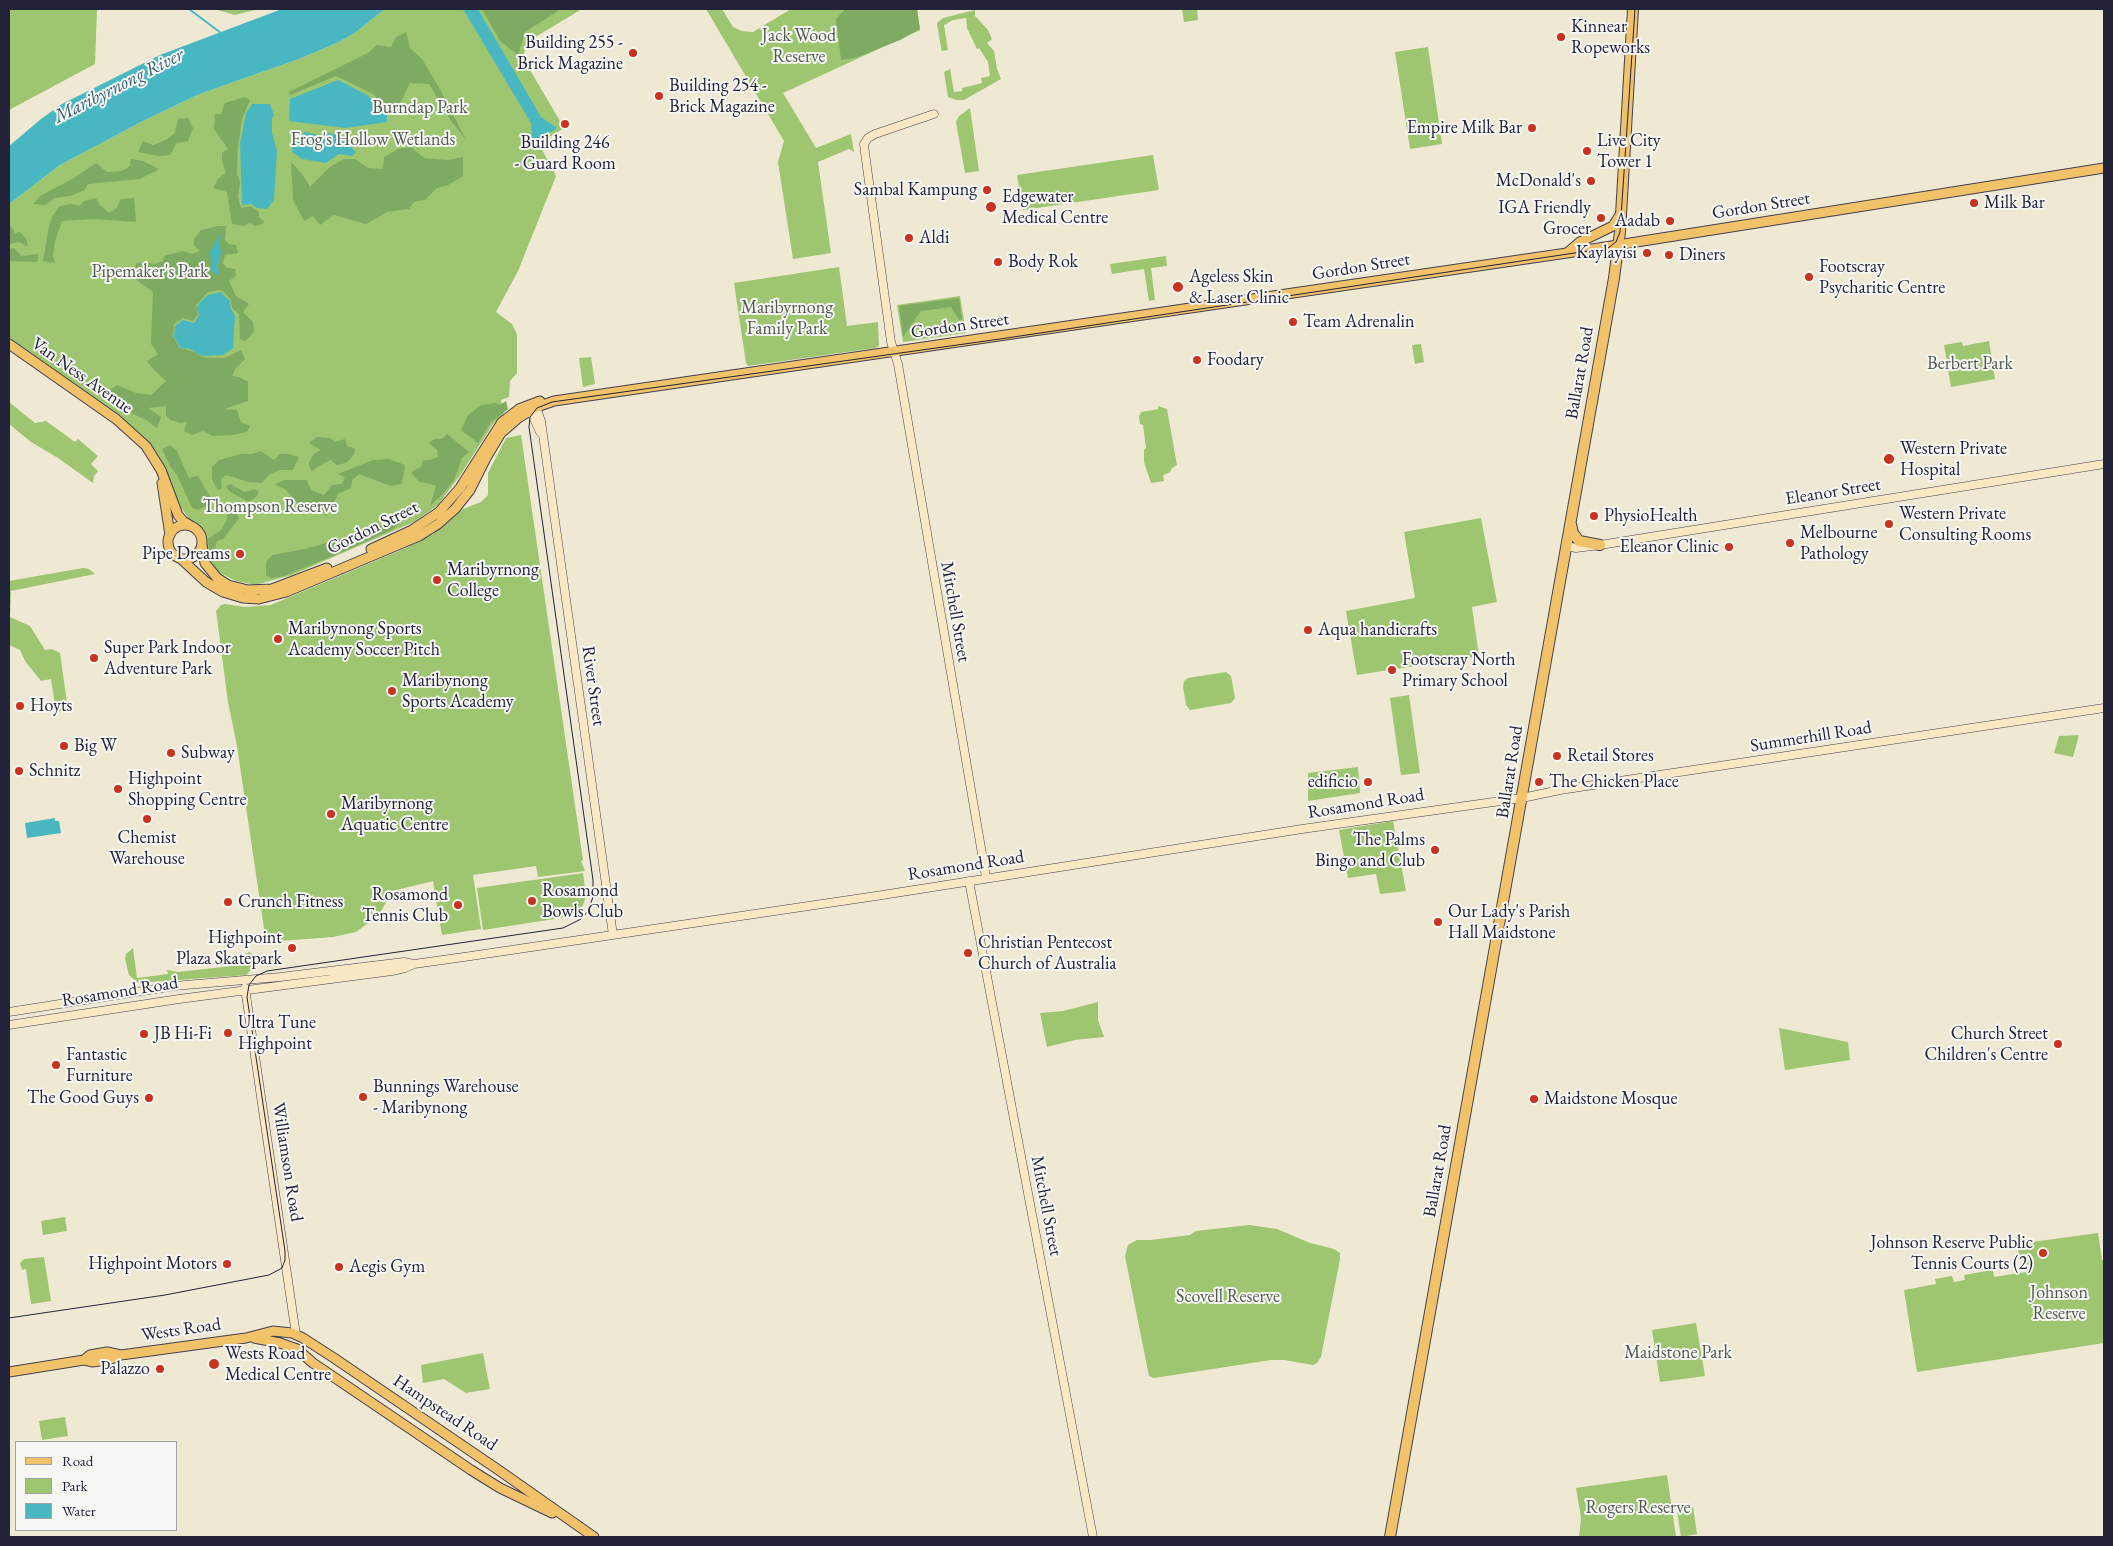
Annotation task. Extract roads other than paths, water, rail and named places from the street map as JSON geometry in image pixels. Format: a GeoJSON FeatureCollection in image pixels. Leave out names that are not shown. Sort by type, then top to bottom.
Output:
{"type":"FeatureCollection","features":[{"type":"Feature","properties":{"kind":"highway","name":"Ballarat Road"},"geometry":{"type":"LineString","coordinates":[[1390,1537],[1613,286],[1619,245],[1633,9]]}},
{"type":"Feature","properties":{"kind":"highway"},"geometry":{"type":"LineString","coordinates":[[1570,523],[1573,533],[1579,541],[1600,544]]}},
{"type":"Feature","properties":{"kind":"main road","name":"Gordon Street"},"geometry":{"type":"LineString","coordinates":[[202,545],[205,563],[212,573],[222,582],[248,590],[272,588],[322,570],[412,530],[439,512],[457,492],[502,422],[516,410],[562,400],[1567,253],[2104,168]]}},
{"type":"Feature","properties":{"kind":"main road"},"geometry":{"type":"LineString","coordinates":[[1567,253],[1577,244],[1614,225],[1621,215]]}},
{"type":"Feature","properties":{"kind":"main road","name":"Van Ness Avenue"},"geometry":{"type":"LineString","coordinates":[[9,344],[116,419],[146,446],[157,462],[180,518],[191,526]]}},
{"type":"Feature","properties":{"kind":"main road","name":"Gordon Street"},"geometry":{"type":"LineString","coordinates":[[180,558],[206,582],[223,592],[243,598],[267,598],[286,592],[429,531],[446,517],[470,490],[501,433],[532,406]]}},
{"type":"Feature","properties":{"kind":"main road","name":"Van Ness Avenue"},"geometry":{"type":"LineString","coordinates":[[135,436],[150,457],[160,478],[170,535]]}},
{"type":"Feature","properties":{"kind":"main road"},"geometry":{"type":"LineString","coordinates":[[457,492],[470,490]]}},
{"type":"Feature","properties":{"kind":"main road"},"geometry":{"type":"LineString","coordinates":[[179,526],[191,526],[199,532],[202,545],[194,556],[180,558],[171,551],[170,535],[179,526]]}},
{"type":"Feature","properties":{"kind":"main road","name":"Wests Road"},"geometry":{"type":"LineString","coordinates":[[9,1372],[84,1360],[92,1362],[108,1360],[121,1355],[246,1338],[273,1331],[296,1335]]}},
{"type":"Feature","properties":{"kind":"main road","name":"Williamson Road"},"geometry":{"type":"LineString","coordinates":[[296,1335],[299,1351]]}},
{"type":"Feature","properties":{"kind":"main road","name":"Hampstead Road"},"geometry":{"type":"LineString","coordinates":[[296,1335],[318,1347],[594,1537]]}},
{"type":"Feature","properties":{"kind":"main road","name":"Wests Road"},"geometry":{"type":"LineString","coordinates":[[246,1338],[273,1341],[299,1351]]}},
{"type":"Feature","properties":{"kind":"main road","name":"Hampstead Road"},"geometry":{"type":"LineString","coordinates":[[299,1351],[313,1363],[485,1479],[572,1523]]}},
{"type":"Feature","properties":{"kind":"street","name":"Mitchell Street"},"geometry":{"type":"LineString","coordinates":[[934,114],[875,134],[868,138],[864,144],[891,342],[895,352],[986,877]]}},
{"type":"Feature","properties":{"kind":"street","name":"River Street"},"geometry":{"type":"LineString","coordinates":[[532,406],[543,441],[612,935]]}},
{"type":"Feature","properties":{"kind":"street","name":"Eleanor Street"},"geometry":{"type":"LineString","coordinates":[[1566,546],[1576,548],[2104,464]]}},
{"type":"Feature","properties":{"kind":"street","name":"Summerhill Road"},"geometry":{"type":"LineString","coordinates":[[1522,798],[1560,790],[2104,708]]}},
{"type":"Feature","properties":{"kind":"street","name":"Rosamond Road"},"geometry":{"type":"LineString","coordinates":[[9,1025],[179,999],[392,971],[414,964],[1475,803],[1522,798]]}},
{"type":"Feature","properties":{"kind":"street","name":"Mitchell Street"},"geometry":{"type":"LineString","coordinates":[[969,881],[1093,1537]]}},
{"type":"Feature","properties":{"kind":"street","name":"Rosamond Road"},"geometry":{"type":"LineString","coordinates":[[9,1012],[156,989],[404,962],[414,964]]}},
{"type":"Feature","properties":{"kind":"street"},"geometry":{"type":"LineString","coordinates":[[261,978],[263,989]]}},
{"type":"Feature","properties":{"kind":"street","name":"Williamson Road"},"geometry":{"type":"LineString","coordinates":[[244,979],[296,1335]]}},
{"type":"Feature","properties":{"kind":"water","name":"Maribyrnong River"},"geometry":{"type":"Polygon","coordinates":[[[282,9],[385,9],[356,32],[339,42],[299,59],[197,95],[141,122],[60,165],[9,204],[9,146],[62,104],[160,55],[282,9]]]}},
{"type":"Feature","properties":{"kind":"water"},"geometry":{"type":"Polygon","coordinates":[[[463,9],[478,9],[541,117],[557,128],[533,144],[531,123],[463,9]]]}},
{"type":"Feature","properties":{"kind":"water"},"geometry":{"type":"Polygon","coordinates":[[[338,80],[367,95],[387,114],[387,122],[346,128],[289,121],[290,99],[338,80]]]}},
{"type":"Feature","properties":{"kind":"water"},"geometry":{"type":"Polygon","coordinates":[[[252,104],[270,104],[274,115],[272,118],[272,133],[277,151],[274,200],[267,209],[257,208],[251,204],[242,205],[240,144],[246,113],[252,104]]]}},
{"type":"Feature","properties":{"kind":"water"},"geometry":{"type":"Polygon","coordinates":[[[305,132],[318,135],[330,133],[341,137],[356,152],[352,156],[339,154],[326,163],[302,159],[292,152],[293,141],[305,132]]]}},
{"type":"Feature","properties":{"kind":"water"},"geometry":{"type":"Polygon","coordinates":[[[220,235],[222,236],[219,241],[221,253],[218,265],[219,274],[217,275],[212,271],[210,252],[220,235]]]}},
{"type":"Feature","properties":{"kind":"water"},"geometry":{"type":"Polygon","coordinates":[[[221,292],[230,301],[231,309],[235,316],[233,348],[223,355],[202,356],[190,349],[181,348],[174,337],[175,326],[183,320],[194,323],[199,315],[197,308],[199,303],[208,295],[221,292]]]}},
{"type":"Feature","properties":{"kind":"water"},"geometry":{"type":"Polygon","coordinates":[[[55,818],[55,821],[59,821],[61,833],[27,838],[25,823],[55,818]]]}},
{"type":"Feature","properties":{"kind":"waterway"},"geometry":{"type":"LineString","coordinates":[[189,9],[221,33]]}},
{"type":"Feature","properties":{"kind":"tram line"},"geometry":{"type":"LineString","coordinates":[[9,1318],[165,1295],[269,1275],[282,1268],[285,1260],[285,1251],[247,997],[249,985],[256,976],[267,971],[563,928],[581,919],[588,911],[593,897],[593,880],[529,427],[530,417],[537,408],[552,402],[1000,339],[1608,248],[1616,242],[1620,232],[1635,9]]}},
{"type":"Feature","properties":{"kind":"place","name":"Kinnear Ropeworks"},"geometry":{"type":"Point","coordinates":[1561,37]}},
{"type":"Feature","properties":{"kind":"place","name":"Building 255 - Brick Magazine"},"geometry":{"type":"Point","coordinates":[633,53]}},
{"type":"Feature","properties":{"kind":"place","name":"Building 254 - Brick Magazine"},"geometry":{"type":"Point","coordinates":[659,96]}},
{"type":"Feature","properties":{"kind":"place","name":"Building 246 - Guard Room"},"geometry":{"type":"Point","coordinates":[565,124]}},
{"type":"Feature","properties":{"kind":"place","name":"Empire Milk Bar"},"geometry":{"type":"Point","coordinates":[1532,128]}},
{"type":"Feature","properties":{"kind":"place","name":"Live City Tower 1"},"geometry":{"type":"Point","coordinates":[1587,151]}},
{"type":"Feature","properties":{"kind":"place","name":"McDonald's"},"geometry":{"type":"Point","coordinates":[1591,181]}},
{"type":"Feature","properties":{"kind":"place","name":"Sambal Kampung"},"geometry":{"type":"Point","coordinates":[987,190]}},
{"type":"Feature","properties":{"kind":"place","name":"Milk Bar"},"geometry":{"type":"Point","coordinates":[1974,203]}},
{"type":"Feature","properties":{"kind":"place","name":"Edgewater Medical Centre"},"geometry":{"type":"Point","coordinates":[991,207]}},
{"type":"Feature","properties":{"kind":"place","name":"IGA Friendly Grocer"},"geometry":{"type":"Point","coordinates":[1601,218]}},
{"type":"Feature","properties":{"kind":"place","name":"Aadab"},"geometry":{"type":"Point","coordinates":[1670,221]}},
{"type":"Feature","properties":{"kind":"place","name":"Aldi"},"geometry":{"type":"Point","coordinates":[909,238]}},
{"type":"Feature","properties":{"kind":"place","name":"Kaylayisi"},"geometry":{"type":"Point","coordinates":[1647,253]}},
{"type":"Feature","properties":{"kind":"place","name":"Diners"},"geometry":{"type":"Point","coordinates":[1669,255]}},
{"type":"Feature","properties":{"kind":"place","name":"Body Rok"},"geometry":{"type":"Point","coordinates":[998,262]}},
{"type":"Feature","properties":{"kind":"place","name":"Footscray Psycharitic Centre"},"geometry":{"type":"Point","coordinates":[1809,277]}},
{"type":"Feature","properties":{"kind":"place","name":"Ageless Skin & Laser Clinic"},"geometry":{"type":"Point","coordinates":[1178,287]}},
{"type":"Feature","properties":{"kind":"place","name":"Team Adrenalin"},"geometry":{"type":"Point","coordinates":[1293,322]}},
{"type":"Feature","properties":{"kind":"place","name":"Foodary"},"geometry":{"type":"Point","coordinates":[1197,360]}},
{"type":"Feature","properties":{"kind":"place","name":"Western Private Hospital"},"geometry":{"type":"Point","coordinates":[1889,459]}},
{"type":"Feature","properties":{"kind":"place","name":"PhysioHealth"},"geometry":{"type":"Point","coordinates":[1594,516]}},
{"type":"Feature","properties":{"kind":"place","name":"Western Private Consulting Rooms"},"geometry":{"type":"Point","coordinates":[1889,524]}},
{"type":"Feature","properties":{"kind":"place","name":"Melbourne Pathology"},"geometry":{"type":"Point","coordinates":[1790,543]}},
{"type":"Feature","properties":{"kind":"place","name":"Eleanor Clinic"},"geometry":{"type":"Point","coordinates":[1729,547]}},
{"type":"Feature","properties":{"kind":"place","name":"Pipe Dreams"},"geometry":{"type":"Point","coordinates":[240,554]}},
{"type":"Feature","properties":{"kind":"place","name":"Maribyrnong College"},"geometry":{"type":"Point","coordinates":[437,580]}},
{"type":"Feature","properties":{"kind":"place","name":"Aqua handicrafts"},"geometry":{"type":"Point","coordinates":[1308,630]}},
{"type":"Feature","properties":{"kind":"place","name":"Maribynong Sports Academy Soccer Pitch"},"geometry":{"type":"Point","coordinates":[278,639]}},
{"type":"Feature","properties":{"kind":"place","name":"Super Park Indoor Adventure Park"},"geometry":{"type":"Point","coordinates":[94,658]}},
{"type":"Feature","properties":{"kind":"place","name":"Footscray North Primary School"},"geometry":{"type":"Point","coordinates":[1392,670]}},
{"type":"Feature","properties":{"kind":"place","name":"Maribynong Sports Academy"},"geometry":{"type":"Point","coordinates":[392,691]}},
{"type":"Feature","properties":{"kind":"place","name":"Hoyts"},"geometry":{"type":"Point","coordinates":[20,706]}},
{"type":"Feature","properties":{"kind":"place","name":"Big W"},"geometry":{"type":"Point","coordinates":[64,746]}},
{"type":"Feature","properties":{"kind":"place","name":"Subway"},"geometry":{"type":"Point","coordinates":[171,753]}},
{"type":"Feature","properties":{"kind":"place","name":"Retail Stores"},"geometry":{"type":"Point","coordinates":[1557,756]}},
{"type":"Feature","properties":{"kind":"place","name":"Schnitz"},"geometry":{"type":"Point","coordinates":[19,771]}},
{"type":"Feature","properties":{"kind":"place","name":"edificio"},"geometry":{"type":"Point","coordinates":[1368,782]}},
{"type":"Feature","properties":{"kind":"place","name":"The Chicken Place"},"geometry":{"type":"Point","coordinates":[1539,782]}},
{"type":"Feature","properties":{"kind":"place","name":"Highpoint Shopping Centre"},"geometry":{"type":"Point","coordinates":[118,789]}},
{"type":"Feature","properties":{"kind":"place","name":"Maribyrnong Aquatic Centre"},"geometry":{"type":"Point","coordinates":[331,814]}},
{"type":"Feature","properties":{"kind":"place","name":"Chemist Warehouse"},"geometry":{"type":"Point","coordinates":[147,819]}},
{"type":"Feature","properties":{"kind":"place","name":"The Palms Bingo and Club"},"geometry":{"type":"Point","coordinates":[1435,850]}},
{"type":"Feature","properties":{"kind":"place","name":"Rosamond Bowls Club"},"geometry":{"type":"Point","coordinates":[532,901]}},
{"type":"Feature","properties":{"kind":"place","name":"Crunch Fitness"},"geometry":{"type":"Point","coordinates":[228,902]}},
{"type":"Feature","properties":{"kind":"place","name":"Rosamond Tennis Club"},"geometry":{"type":"Point","coordinates":[458,905]}},
{"type":"Feature","properties":{"kind":"place","name":"Our Lady's Parish Hall Maidstone"},"geometry":{"type":"Point","coordinates":[1438,922]}},
{"type":"Feature","properties":{"kind":"place","name":"Highpoint Plaza Skatepark"},"geometry":{"type":"Point","coordinates":[292,948]}},
{"type":"Feature","properties":{"kind":"place","name":"Christian Pentecost Church of Australia"},"geometry":{"type":"Point","coordinates":[968,953]}},
{"type":"Feature","properties":{"kind":"place","name":"Ultra Tune Highpoint"},"geometry":{"type":"Point","coordinates":[228,1033]}},
{"type":"Feature","properties":{"kind":"place","name":"JB Hi-Fi"},"geometry":{"type":"Point","coordinates":[144,1034]}},
{"type":"Feature","properties":{"kind":"place","name":"Church Street Children's Centre"},"geometry":{"type":"Point","coordinates":[2058,1044]}},
{"type":"Feature","properties":{"kind":"place","name":"Fantastic Furniture"},"geometry":{"type":"Point","coordinates":[56,1065]}},
{"type":"Feature","properties":{"kind":"place","name":"Bunnings Warehouse - Maribynong"},"geometry":{"type":"Point","coordinates":[363,1097]}},
{"type":"Feature","properties":{"kind":"place","name":"The Good Guys"},"geometry":{"type":"Point","coordinates":[149,1098]}},
{"type":"Feature","properties":{"kind":"place","name":"Maidstone Mosque"},"geometry":{"type":"Point","coordinates":[1534,1099]}},
{"type":"Feature","properties":{"kind":"place","name":"Johnson Reserve Public Tennis Courts (2)"},"geometry":{"type":"Point","coordinates":[2043,1253]}},
{"type":"Feature","properties":{"kind":"place","name":"Highpoint Motors"},"geometry":{"type":"Point","coordinates":[227,1264]}},
{"type":"Feature","properties":{"kind":"place","name":"Aegis Gym"},"geometry":{"type":"Point","coordinates":[339,1267]}},
{"type":"Feature","properties":{"kind":"place","name":"Wests Road Medical Centre"},"geometry":{"type":"Point","coordinates":[214,1364]}},
{"type":"Feature","properties":{"kind":"place","name":"Palazzo"},"geometry":{"type":"Point","coordinates":[160,1369]}},
{"type":"Feature","properties":{"kind":"park label","name":"Jack Wood Reserve"},"geometry":{"type":"Point","coordinates":[799,46]}},
{"type":"Feature","properties":{"kind":"park label","name":"Burndap Park"},"geometry":{"type":"Point","coordinates":[420,108]}},
{"type":"Feature","properties":{"kind":"park label","name":"Frog's Hollow Wetlands"},"geometry":{"type":"Point","coordinates":[373,140]}},
{"type":"Feature","properties":{"kind":"park label","name":"Pipemaker's Park"},"geometry":{"type":"Point","coordinates":[150,272]}},
{"type":"Feature","properties":{"kind":"park label","name":"Maribyrnong Family Park"},"geometry":{"type":"Point","coordinates":[787,318]}},
{"type":"Feature","properties":{"kind":"park label","name":"Berbert Park"},"geometry":{"type":"Point","coordinates":[1970,364]}},
{"type":"Feature","properties":{"kind":"park label","name":"Thompson Reserve"},"geometry":{"type":"Point","coordinates":[270,507]}},
{"type":"Feature","properties":{"kind":"park label","name":"Scovell Reserve"},"geometry":{"type":"Point","coordinates":[1228,1297]}},
{"type":"Feature","properties":{"kind":"park label","name":"Johnson Reserve"},"geometry":{"type":"Point","coordinates":[2059,1304]}},
{"type":"Feature","properties":{"kind":"park label","name":"Maidstone Park"},"geometry":{"type":"Point","coordinates":[1678,1353]}},
{"type":"Feature","properties":{"kind":"park label","name":"Rogers Reserve"},"geometry":{"type":"Point","coordinates":[1638,1508]}}]}
